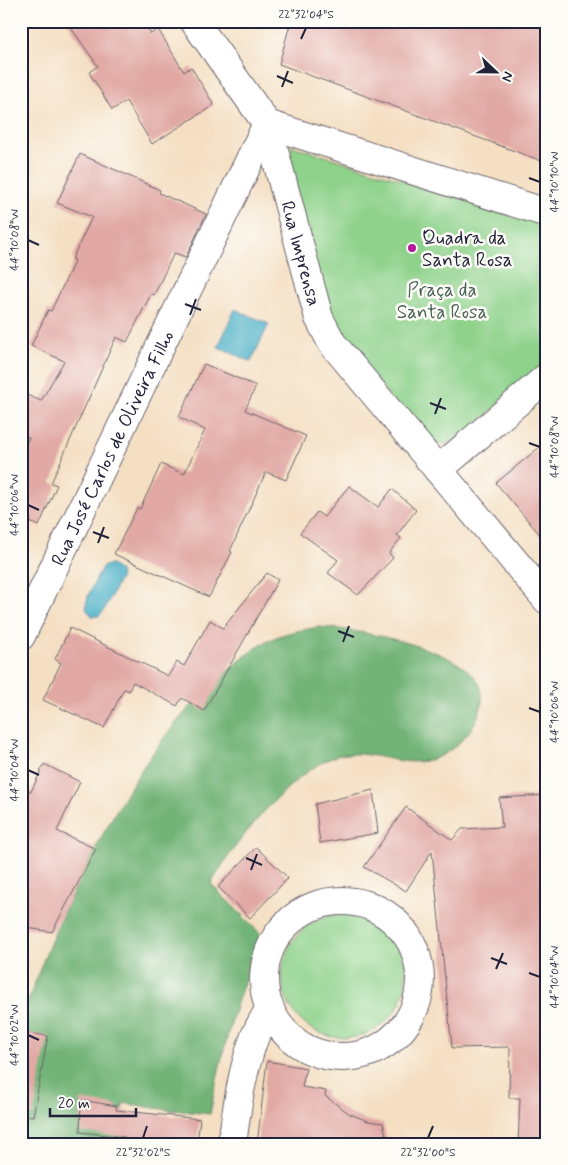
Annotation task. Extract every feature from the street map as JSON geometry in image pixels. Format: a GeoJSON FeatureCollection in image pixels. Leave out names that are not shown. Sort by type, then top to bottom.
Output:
{"type":"FeatureCollection","features":[{"type":"Feature","properties":{"kind":"street","name":"Rua Imprensa"},"geometry":{"type":"LineString","coordinates":[[194,21],[267,124],[319,318],[332,343],[547,600]]}},
{"type":"Feature","properties":{"kind":"street"},"geometry":{"type":"LineString","coordinates":[[267,124],[547,213]]}},
{"type":"Feature","properties":{"kind":"street","name":"Rua José Carlos de Oliveira Filho"},"geometry":{"type":"LineString","coordinates":[[21,636],[267,124]]}},
{"type":"Feature","properties":{"kind":"street"},"geometry":{"type":"LineString","coordinates":[[438,470],[547,377]]}},
{"type":"Feature","properties":{"kind":"street"},"geometry":{"type":"LineString","coordinates":[[232,1144],[236,1110],[248,1055],[256,1034],[270,1008],[264,981],[268,954],[281,931],[291,921],[314,907],[326,903],[353,902],[379,910],[400,927],[415,951],[420,981],[413,1011],[406,1024],[396,1036],[370,1052],[340,1058],[325,1056],[311,1051],[297,1043],[286,1033],[276,1021],[270,1008]]}},
{"type":"Feature","properties":{"kind":"green space","name":"Praça da Santa Rosa"},"geometry":{"type":"Polygon","coordinates":[[[292,146],[547,224],[547,363],[460,438],[444,444],[427,442],[330,324],[287,154],[292,146]]]}},
{"type":"Feature","properties":{"kind":"green space"},"geometry":{"type":"Polygon","coordinates":[[[318,627],[357,632],[408,643],[454,661],[470,673],[480,686],[481,705],[474,725],[453,748],[440,756],[426,761],[400,761],[361,754],[347,754],[329,759],[309,771],[270,806],[251,827],[221,867],[211,884],[262,935],[245,978],[231,1023],[219,1068],[210,1114],[123,1103],[121,1144],[21,1144],[21,1021],[40,968],[60,921],[82,874],[119,807],[145,764],[160,744],[191,706],[209,688],[255,648],[284,634],[318,627]]]}},
{"type":"Feature","properties":{"kind":"green space"},"geometry":{"type":"Polygon","coordinates":[[[344,914],[368,918],[388,932],[402,952],[406,976],[402,1000],[388,1020],[368,1034],[344,1038],[320,1034],[300,1020],[286,1000],[282,976],[286,952],[300,932],[320,918],[344,914]]]}},
{"type":"Feature","properties":{"kind":"water"},"geometry":{"type":"Polygon","coordinates":[[[235,309],[269,324],[251,362],[218,347],[235,309]]]}},
{"type":"Feature","properties":{"kind":"water"},"geometry":{"type":"Polygon","coordinates":[[[110,564],[120,571],[121,577],[103,612],[99,616],[92,616],[86,607],[88,597],[102,567],[110,564]]]}},
{"type":"Feature","properties":{"kind":"building"},"geometry":{"type":"Polygon","coordinates":[[[66,21],[143,21],[151,34],[158,29],[184,72],[191,67],[214,105],[152,144],[126,101],[112,110],[89,72],[98,66],[66,21]]]}},
{"type":"Feature","properties":{"kind":"building"},"geometry":{"type":"Polygon","coordinates":[[[291,21],[547,21],[547,163],[279,64],[291,21]]]}},
{"type":"Feature","properties":{"kind":"building"},"geometry":{"type":"Polygon","coordinates":[[[80,154],[160,190],[159,193],[206,214],[186,257],[174,253],[154,295],[151,294],[127,342],[116,337],[51,483],[57,485],[39,526],[21,518],[21,454],[29,438],[21,434],[21,408],[27,395],[41,401],[64,361],[31,346],[48,310],[51,311],[75,260],[72,259],[92,217],[57,203],[80,154]]]}},
{"type":"Feature","properties":{"kind":"building"},"geometry":{"type":"Polygon","coordinates":[[[204,364],[256,386],[245,410],[306,436],[286,480],[266,472],[230,551],[232,552],[209,597],[114,554],[137,508],[140,509],[161,464],[184,474],[205,430],[179,417],[204,364]]]}},
{"type":"Feature","properties":{"kind":"building"},"geometry":{"type":"Polygon","coordinates":[[[547,441],[547,543],[496,483],[547,441]]]}},
{"type":"Feature","properties":{"kind":"building"},"geometry":{"type":"Polygon","coordinates":[[[349,486],[378,507],[392,489],[416,510],[397,535],[401,538],[389,553],[393,558],[358,595],[328,573],[338,560],[300,533],[317,512],[324,517],[349,486]]]}},
{"type":"Feature","properties":{"kind":"building"},"geometry":{"type":"Polygon","coordinates":[[[267,573],[278,580],[204,711],[182,698],[177,706],[133,682],[129,691],[124,689],[104,728],[43,700],[61,663],[55,659],[70,628],[168,676],[177,662],[184,666],[210,620],[223,628],[267,573]]]}},
{"type":"Feature","properties":{"kind":"building"},"geometry":{"type":"Polygon","coordinates":[[[44,764],[80,782],[57,831],[96,849],[52,932],[21,927],[21,787],[31,792],[44,764]]]}},
{"type":"Feature","properties":{"kind":"building"},"geometry":{"type":"Polygon","coordinates":[[[373,790],[378,833],[320,843],[315,804],[373,790]]]}},
{"type":"Feature","properties":{"kind":"building"},"geometry":{"type":"Polygon","coordinates":[[[547,795],[547,1144],[518,1144],[520,1098],[509,1098],[510,1047],[452,1048],[432,851],[406,891],[364,867],[406,807],[452,840],[462,829],[502,827],[499,798],[547,795]]]}},
{"type":"Feature","properties":{"kind":"building"},"geometry":{"type":"Polygon","coordinates":[[[256,847],[288,878],[250,918],[218,887],[256,847]]]}},
{"type":"Feature","properties":{"kind":"building"},"geometry":{"type":"Polygon","coordinates":[[[21,1032],[48,1036],[33,1116],[21,1115],[21,1032]]]}},
{"type":"Feature","properties":{"kind":"building"},"geometry":{"type":"Polygon","coordinates":[[[267,1061],[306,1068],[302,1087],[326,1091],[325,1096],[350,1114],[368,1121],[383,1123],[388,1144],[257,1144],[267,1061]]]}},
{"type":"Feature","properties":{"kind":"building"},"geometry":{"type":"Polygon","coordinates":[[[81,1100],[117,1106],[116,1110],[200,1119],[197,1144],[124,1144],[125,1137],[80,1132],[81,1100]]]}},
{"type":"Feature","properties":{"kind":"place","name":"Quadra da Santa Rosa"},"geometry":{"type":"Point","coordinates":[412,248]}}]}
